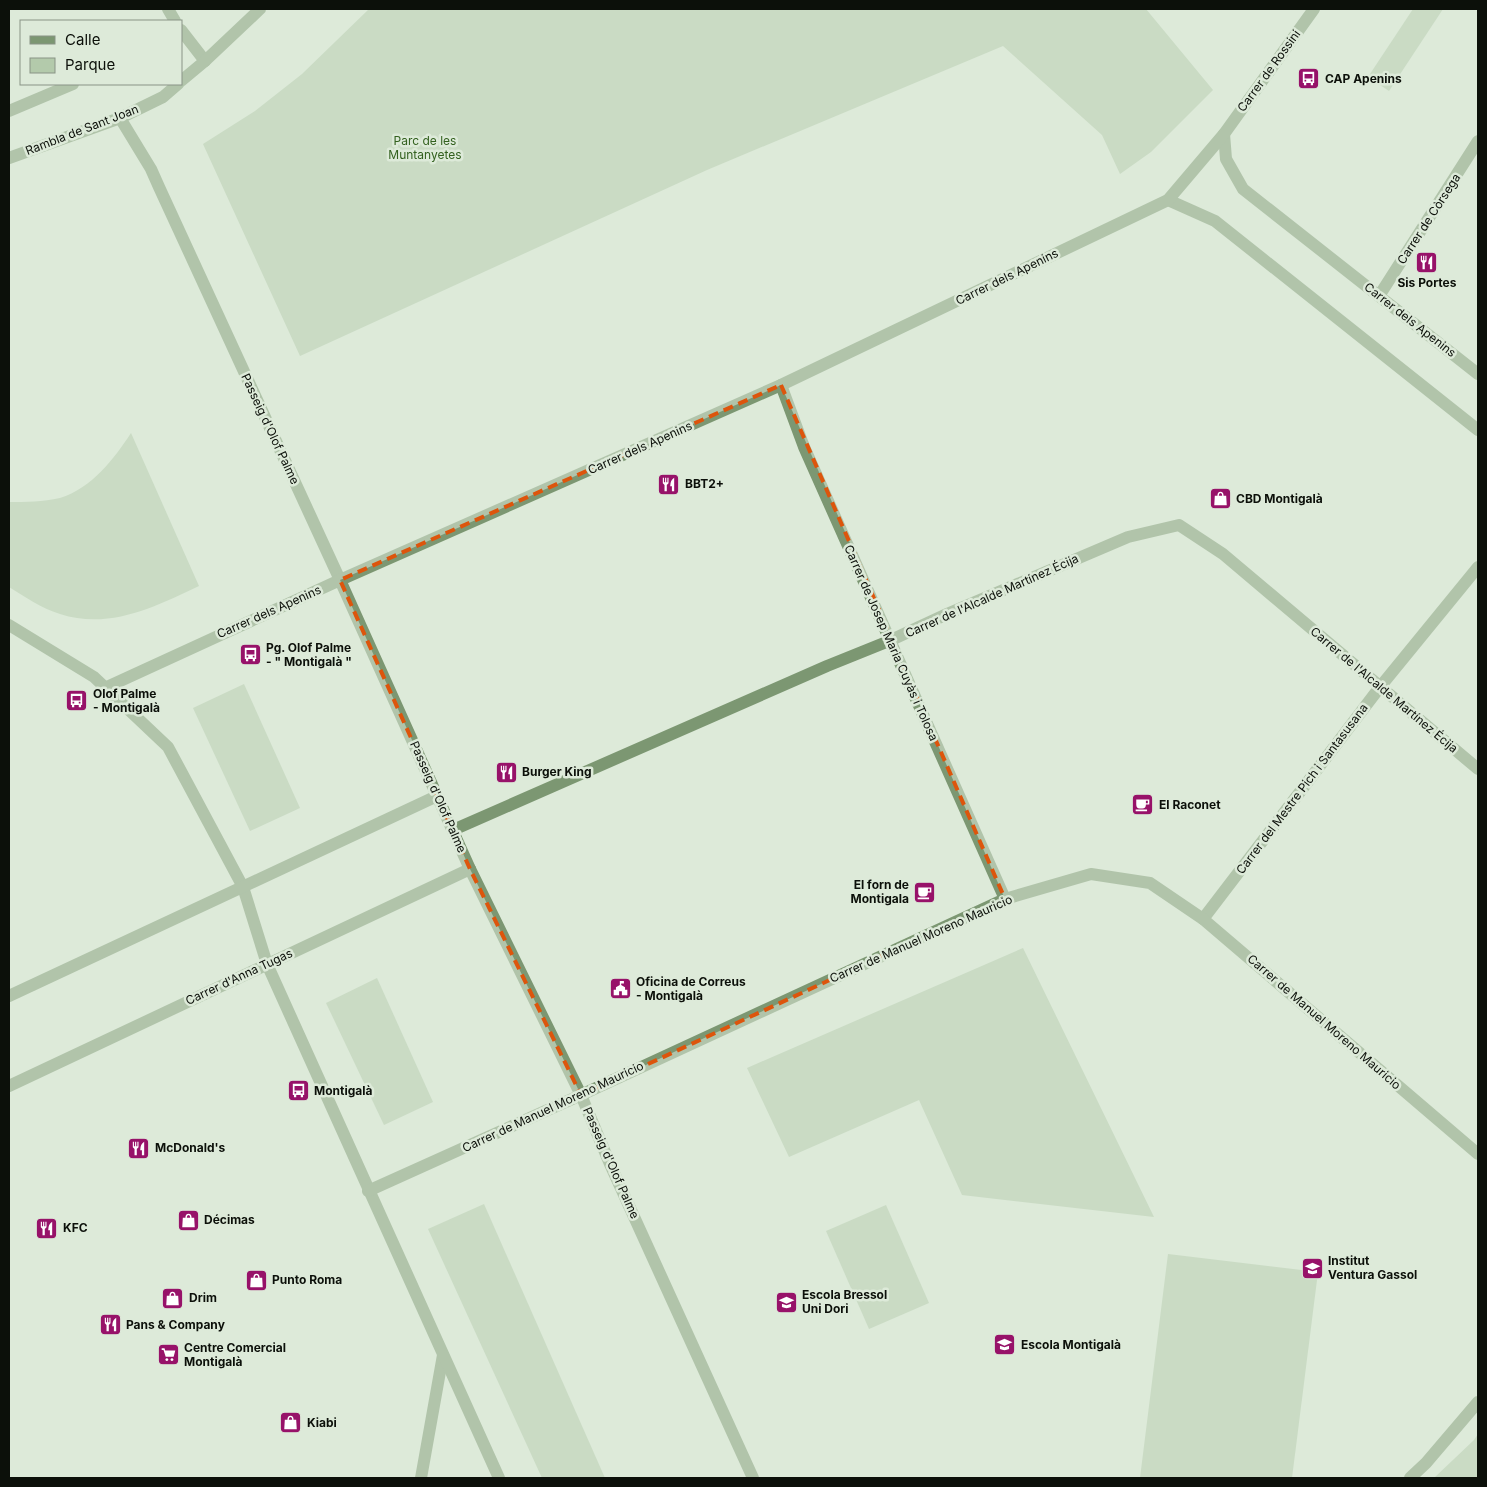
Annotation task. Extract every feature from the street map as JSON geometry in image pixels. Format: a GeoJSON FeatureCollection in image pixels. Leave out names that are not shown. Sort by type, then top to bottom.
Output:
{"type":"FeatureCollection","features":[{"type":"Feature","properties":{"kind":"street"},"geometry":{"type":"LineString","coordinates":[[168,9],[174,20]]}},
{"type":"Feature","properties":{"kind":"street"},"geometry":{"type":"LineString","coordinates":[[182,80],[206,61],[260,9]]}},
{"type":"Feature","properties":{"kind":"street","name":"Carrer de Rossini"},"geometry":{"type":"LineString","coordinates":[[1224,134],[1314,9]]}},
{"type":"Feature","properties":{"kind":"street"},"geometry":{"type":"LineString","coordinates":[[182,31],[206,61]]}},
{"type":"Feature","properties":{"kind":"street"},"geometry":{"type":"LineString","coordinates":[[9,111],[72,85]]}},
{"type":"Feature","properties":{"kind":"street","name":"Rambla de Sant Joan"},"geometry":{"type":"LineString","coordinates":[[9,158],[120,118],[163,97],[177,85]]}},
{"type":"Feature","properties":{"kind":"street","name":"Passeig d'Olof Palme"},"geometry":{"type":"LineString","coordinates":[[120,118],[151,169],[340,580],[470,869],[581,1095],[610,1164],[752,1478]]}},
{"type":"Feature","properties":{"kind":"street","name":"Carrer dels Apenins"},"geometry":{"type":"LineString","coordinates":[[107,688],[340,580],[781,385],[1168,200],[1224,134]]}},
{"type":"Feature","properties":{"kind":"street","name":"Carrer dels Apenins"},"geometry":{"type":"LineString","coordinates":[[1224,134],[1226,159],[1243,189],[1478,374]]}},
{"type":"Feature","properties":{"kind":"street","name":"Carrer de Còrsega"},"geometry":{"type":"LineString","coordinates":[[1379,296],[1478,142]]}},
{"type":"Feature","properties":{"kind":"street"},"geometry":{"type":"LineString","coordinates":[[1168,200],[1215,221],[1478,430]]}},
{"type":"Feature","properties":{"kind":"street","name":"Carrer de Josep Maria Cuyàs i Tolosa"},"geometry":{"type":"LineString","coordinates":[[781,385],[804,447],[1005,899]]}},
{"type":"Feature","properties":{"kind":"street","name":"Carrer de l'Alcalde Martínez Écija"},"geometry":{"type":"LineString","coordinates":[[452,830],[1128,537],[1179,525],[1223,554],[1478,769]]}},
{"type":"Feature","properties":{"kind":"street","name":"Carrer del Mestre Pich i Santasusana"},"geometry":{"type":"LineString","coordinates":[[1203,920],[1380,687],[1478,567]]}},
{"type":"Feature","properties":{"kind":"street"},"geometry":{"type":"LineString","coordinates":[[9,625],[94,677],[168,747],[243,886],[267,964],[499,1478]]}},
{"type":"Feature","properties":{"kind":"street"},"geometry":{"type":"LineString","coordinates":[[9,996],[437,796]]}},
{"type":"Feature","properties":{"kind":"street","name":"Carrer d'Anna Tugas"},"geometry":{"type":"LineString","coordinates":[[9,1086],[470,869]]}},
{"type":"Feature","properties":{"kind":"street","name":"Carrer de Manuel Moreno Mauricio"},"geometry":{"type":"LineString","coordinates":[[368,1191],[1005,899],[1091,874],[1150,883],[1203,920],[1478,1154]]}},
{"type":"Feature","properties":{"kind":"street"},"geometry":{"type":"LineString","coordinates":[[421,1478],[443,1356]]}},
{"type":"Feature","properties":{"kind":"street"},"geometry":{"type":"LineString","coordinates":[[1410,1478],[1426,1463],[1478,1402]]}},
{"type":"Feature","properties":{"kind":"highlighted area"},"geometry":{"type":"Polygon","coordinates":[[[781,385],[1005,899],[581,1095],[470,869],[340,580],[781,385]]]}},
{"type":"Feature","properties":{"kind":"green space","name":"Parc de les Muntanyetes"},"geometry":{"type":"Polygon","coordinates":[[[369,9],[1146,9],[1213,90],[1151,152],[1120,174],[1102,135],[1003,46],[707,170],[300,356],[203,144],[255,111],[302,74],[369,9]]]}},
{"type":"Feature","properties":{"kind":"green space"},"geometry":{"type":"Polygon","coordinates":[[[1413,9],[1443,9],[1389,91],[1368,77],[1413,9]]]}},
{"type":"Feature","properties":{"kind":"green space"},"geometry":{"type":"Polygon","coordinates":[[[131,433],[199,586],[131,614],[114,618],[96,619],[78,618],[53,612],[9,587],[9,502],[47,500],[60,498],[72,493],[101,472],[131,433]]]}},
{"type":"Feature","properties":{"kind":"green space"},"geometry":{"type":"Polygon","coordinates":[[[244,684],[300,808],[250,831],[193,708],[244,684]]]}},
{"type":"Feature","properties":{"kind":"green space"},"geometry":{"type":"Polygon","coordinates":[[[1023,948],[1154,1217],[962,1195],[919,1100],[789,1157],[747,1068],[1023,948]]]}},
{"type":"Feature","properties":{"kind":"green space"},"geometry":{"type":"Polygon","coordinates":[[[377,978],[433,1102],[384,1125],[326,1003],[377,978]]]}},
{"type":"Feature","properties":{"kind":"green space"},"geometry":{"type":"Polygon","coordinates":[[[484,1204],[605,1478],[542,1478],[428,1229],[484,1204]]]}},
{"type":"Feature","properties":{"kind":"green space"},"geometry":{"type":"Polygon","coordinates":[[[886,1205],[929,1303],[869,1329],[826,1231],[886,1205]]]}},
{"type":"Feature","properties":{"kind":"green space"},"geometry":{"type":"Polygon","coordinates":[[[1168,1254],[1318,1272],[1292,1478],[1140,1478],[1168,1254]]]}},
{"type":"Feature","properties":{"kind":"green space"},"geometry":{"type":"Polygon","coordinates":[[[1478,1434],[1478,1478],[1434,1478],[1474,1440],[1478,1434]]]}},
{"type":"Feature","properties":{"kind":"place","name":"CAP Apenins"},"geometry":{"type":"Point","coordinates":[1309,79]}},
{"type":"Feature","properties":{"kind":"place","name":"Sis Portes"},"geometry":{"type":"Point","coordinates":[1427,262]}},
{"type":"Feature","properties":{"kind":"place","name":"BBT2+"},"geometry":{"type":"Point","coordinates":[669,484]}},
{"type":"Feature","properties":{"kind":"place","name":"CBD Montigalà"},"geometry":{"type":"Point","coordinates":[1220,499]}},
{"type":"Feature","properties":{"kind":"place","name":"Pg. Olof Palme - \" Montigalà \""},"geometry":{"type":"Point","coordinates":[250,655]}},
{"type":"Feature","properties":{"kind":"place","name":"Olof Palme - Montigalà"},"geometry":{"type":"Point","coordinates":[77,701]}},
{"type":"Feature","properties":{"kind":"place","name":"Burger King"},"geometry":{"type":"Point","coordinates":[506,772]}},
{"type":"Feature","properties":{"kind":"place","name":"El Raconet"},"geometry":{"type":"Point","coordinates":[1143,805]}},
{"type":"Feature","properties":{"kind":"place","name":"El forn de Montigala"},"geometry":{"type":"Point","coordinates":[925,892]}},
{"type":"Feature","properties":{"kind":"place","name":"Oficina de Correus - Montigalà"},"geometry":{"type":"Point","coordinates":[620,989]}},
{"type":"Feature","properties":{"kind":"place","name":"Montigalà"},"geometry":{"type":"Point","coordinates":[298,1091]}},
{"type":"Feature","properties":{"kind":"place","name":"McDonald's"},"geometry":{"type":"Point","coordinates":[139,1148]}},
{"type":"Feature","properties":{"kind":"place","name":"Décimas"},"geometry":{"type":"Point","coordinates":[188,1220]}},
{"type":"Feature","properties":{"kind":"place","name":"KFC"},"geometry":{"type":"Point","coordinates":[47,1228]}},
{"type":"Feature","properties":{"kind":"place","name":"Institut Ventura Gassol"},"geometry":{"type":"Point","coordinates":[1312,1268]}},
{"type":"Feature","properties":{"kind":"place","name":"Punto Roma"},"geometry":{"type":"Point","coordinates":[256,1280]}},
{"type":"Feature","properties":{"kind":"place","name":"Drim"},"geometry":{"type":"Point","coordinates":[173,1298]}},
{"type":"Feature","properties":{"kind":"place","name":"Escola Bressol Uni Dori"},"geometry":{"type":"Point","coordinates":[786,1302]}},
{"type":"Feature","properties":{"kind":"place","name":"Pans & Company"},"geometry":{"type":"Point","coordinates":[110,1325]}},
{"type":"Feature","properties":{"kind":"place","name":"Escola Montigalà"},"geometry":{"type":"Point","coordinates":[1005,1345]}},
{"type":"Feature","properties":{"kind":"place","name":"Centre Comercial Montigalà"},"geometry":{"type":"Point","coordinates":[168,1355]}},
{"type":"Feature","properties":{"kind":"place","name":"Kiabi"},"geometry":{"type":"Point","coordinates":[291,1423]}}]}
